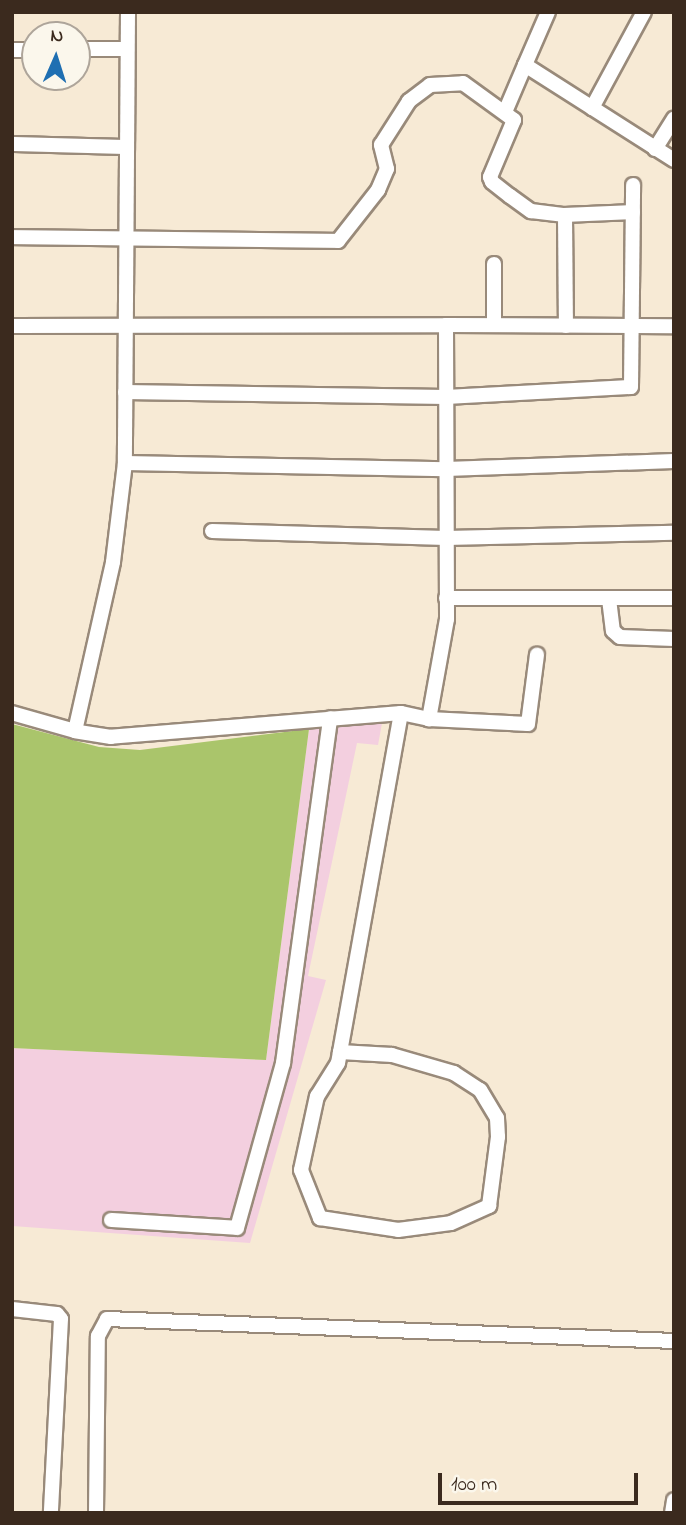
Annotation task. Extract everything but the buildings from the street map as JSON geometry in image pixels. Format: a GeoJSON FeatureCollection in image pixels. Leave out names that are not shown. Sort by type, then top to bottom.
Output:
{"type":"FeatureCollection","features":[{"type":"Feature","properties":{"kind":"street"},"geometry":{"type":"LineString","coordinates":[[75,731],[113,562],[125,463],[128,12]]}},
{"type":"Feature","properties":{"kind":"street"},"geometry":{"type":"LineString","coordinates":[[505,112],[548,12]]}},
{"type":"Feature","properties":{"kind":"street"},"geometry":{"type":"LineString","coordinates":[[592,108],[644,12]]}},
{"type":"Feature","properties":{"kind":"street"},"geometry":{"type":"LineString","coordinates":[[91,50],[127,49]]}},
{"type":"Feature","properties":{"kind":"street"},"geometry":{"type":"LineString","coordinates":[[525,65],[674,160]]}},
{"type":"Feature","properties":{"kind":"street"},"geometry":{"type":"LineString","coordinates":[[12,237],[338,241],[378,190],[387,169],[380,150],[409,101],[430,85],[463,83],[512,117],[514,125],[493,168],[492,182],[531,211],[565,215],[633,212]]}},
{"type":"Feature","properties":{"kind":"street"},"geometry":{"type":"LineString","coordinates":[[655,149],[674,119]]}},
{"type":"Feature","properties":{"kind":"street"},"geometry":{"type":"LineString","coordinates":[[12,144],[127,147]]}},
{"type":"Feature","properties":{"kind":"street"},"geometry":{"type":"LineString","coordinates":[[125,392],[446,397],[625,389],[632,383],[633,185]]}},
{"type":"Feature","properties":{"kind":"street"},"geometry":{"type":"LineString","coordinates":[[565,215],[566,326]]}},
{"type":"Feature","properties":{"kind":"street"},"geometry":{"type":"LineString","coordinates":[[494,264],[494,325]]}},
{"type":"Feature","properties":{"kind":"street"},"geometry":{"type":"LineString","coordinates":[[429,719],[447,619],[446,325]]}},
{"type":"Feature","properties":{"kind":"street"},"geometry":{"type":"LineString","coordinates":[[12,326],[674,326]]}},
{"type":"Feature","properties":{"kind":"street"},"geometry":{"type":"LineString","coordinates":[[125,463],[446,469],[674,461]]}},
{"type":"Feature","properties":{"kind":"street"},"geometry":{"type":"LineString","coordinates":[[212,531],[446,538],[674,533]]}},
{"type":"Feature","properties":{"kind":"street"},"geometry":{"type":"LineString","coordinates":[[446,598],[674,598]]}},
{"type":"Feature","properties":{"kind":"street"},"geometry":{"type":"LineString","coordinates":[[609,599],[613,631],[620,637],[674,639]]}},
{"type":"Feature","properties":{"kind":"street"},"geometry":{"type":"LineString","coordinates":[[12,713],[75,731],[111,737],[401,713],[429,719],[528,724],[537,655]]}},
{"type":"Feature","properties":{"kind":"street"},"geometry":{"type":"LineString","coordinates":[[340,1052],[392,1055],[454,1073],[480,1090],[497,1118],[498,1137],[489,1206],[451,1223],[398,1230],[320,1218],[301,1170],[317,1096],[338,1063],[401,713]]}},
{"type":"Feature","properties":{"kind":"street"},"geometry":{"type":"LineString","coordinates":[[111,1220],[237,1228],[283,1063],[330,718]]}},
{"type":"Feature","properties":{"kind":"street"},"geometry":{"type":"LineString","coordinates":[[12,1309],[57,1314],[61,1320],[51,1513]]}},
{"type":"Feature","properties":{"kind":"street"},"geometry":{"type":"LineString","coordinates":[[96,1513],[98,1336],[107,1320],[674,1340]]}},
{"type":"Feature","properties":{"kind":"street"},"geometry":{"type":"LineString","coordinates":[[671,1513],[674,1500]]}},
{"type":"Feature","properties":{"kind":"shaded area"},"geometry":{"type":"Polygon","coordinates":[[[382,723],[378,745],[357,743],[308,976],[326,980],[250,1243],[12,1226],[12,1048],[266,1060],[309,729],[382,723]]]}},
{"type":"Feature","properties":{"kind":"green space"},"geometry":{"type":"Polygon","coordinates":[[[12,724],[99,747],[140,750],[309,729],[266,1060],[12,1048],[12,724]]]}}]}
